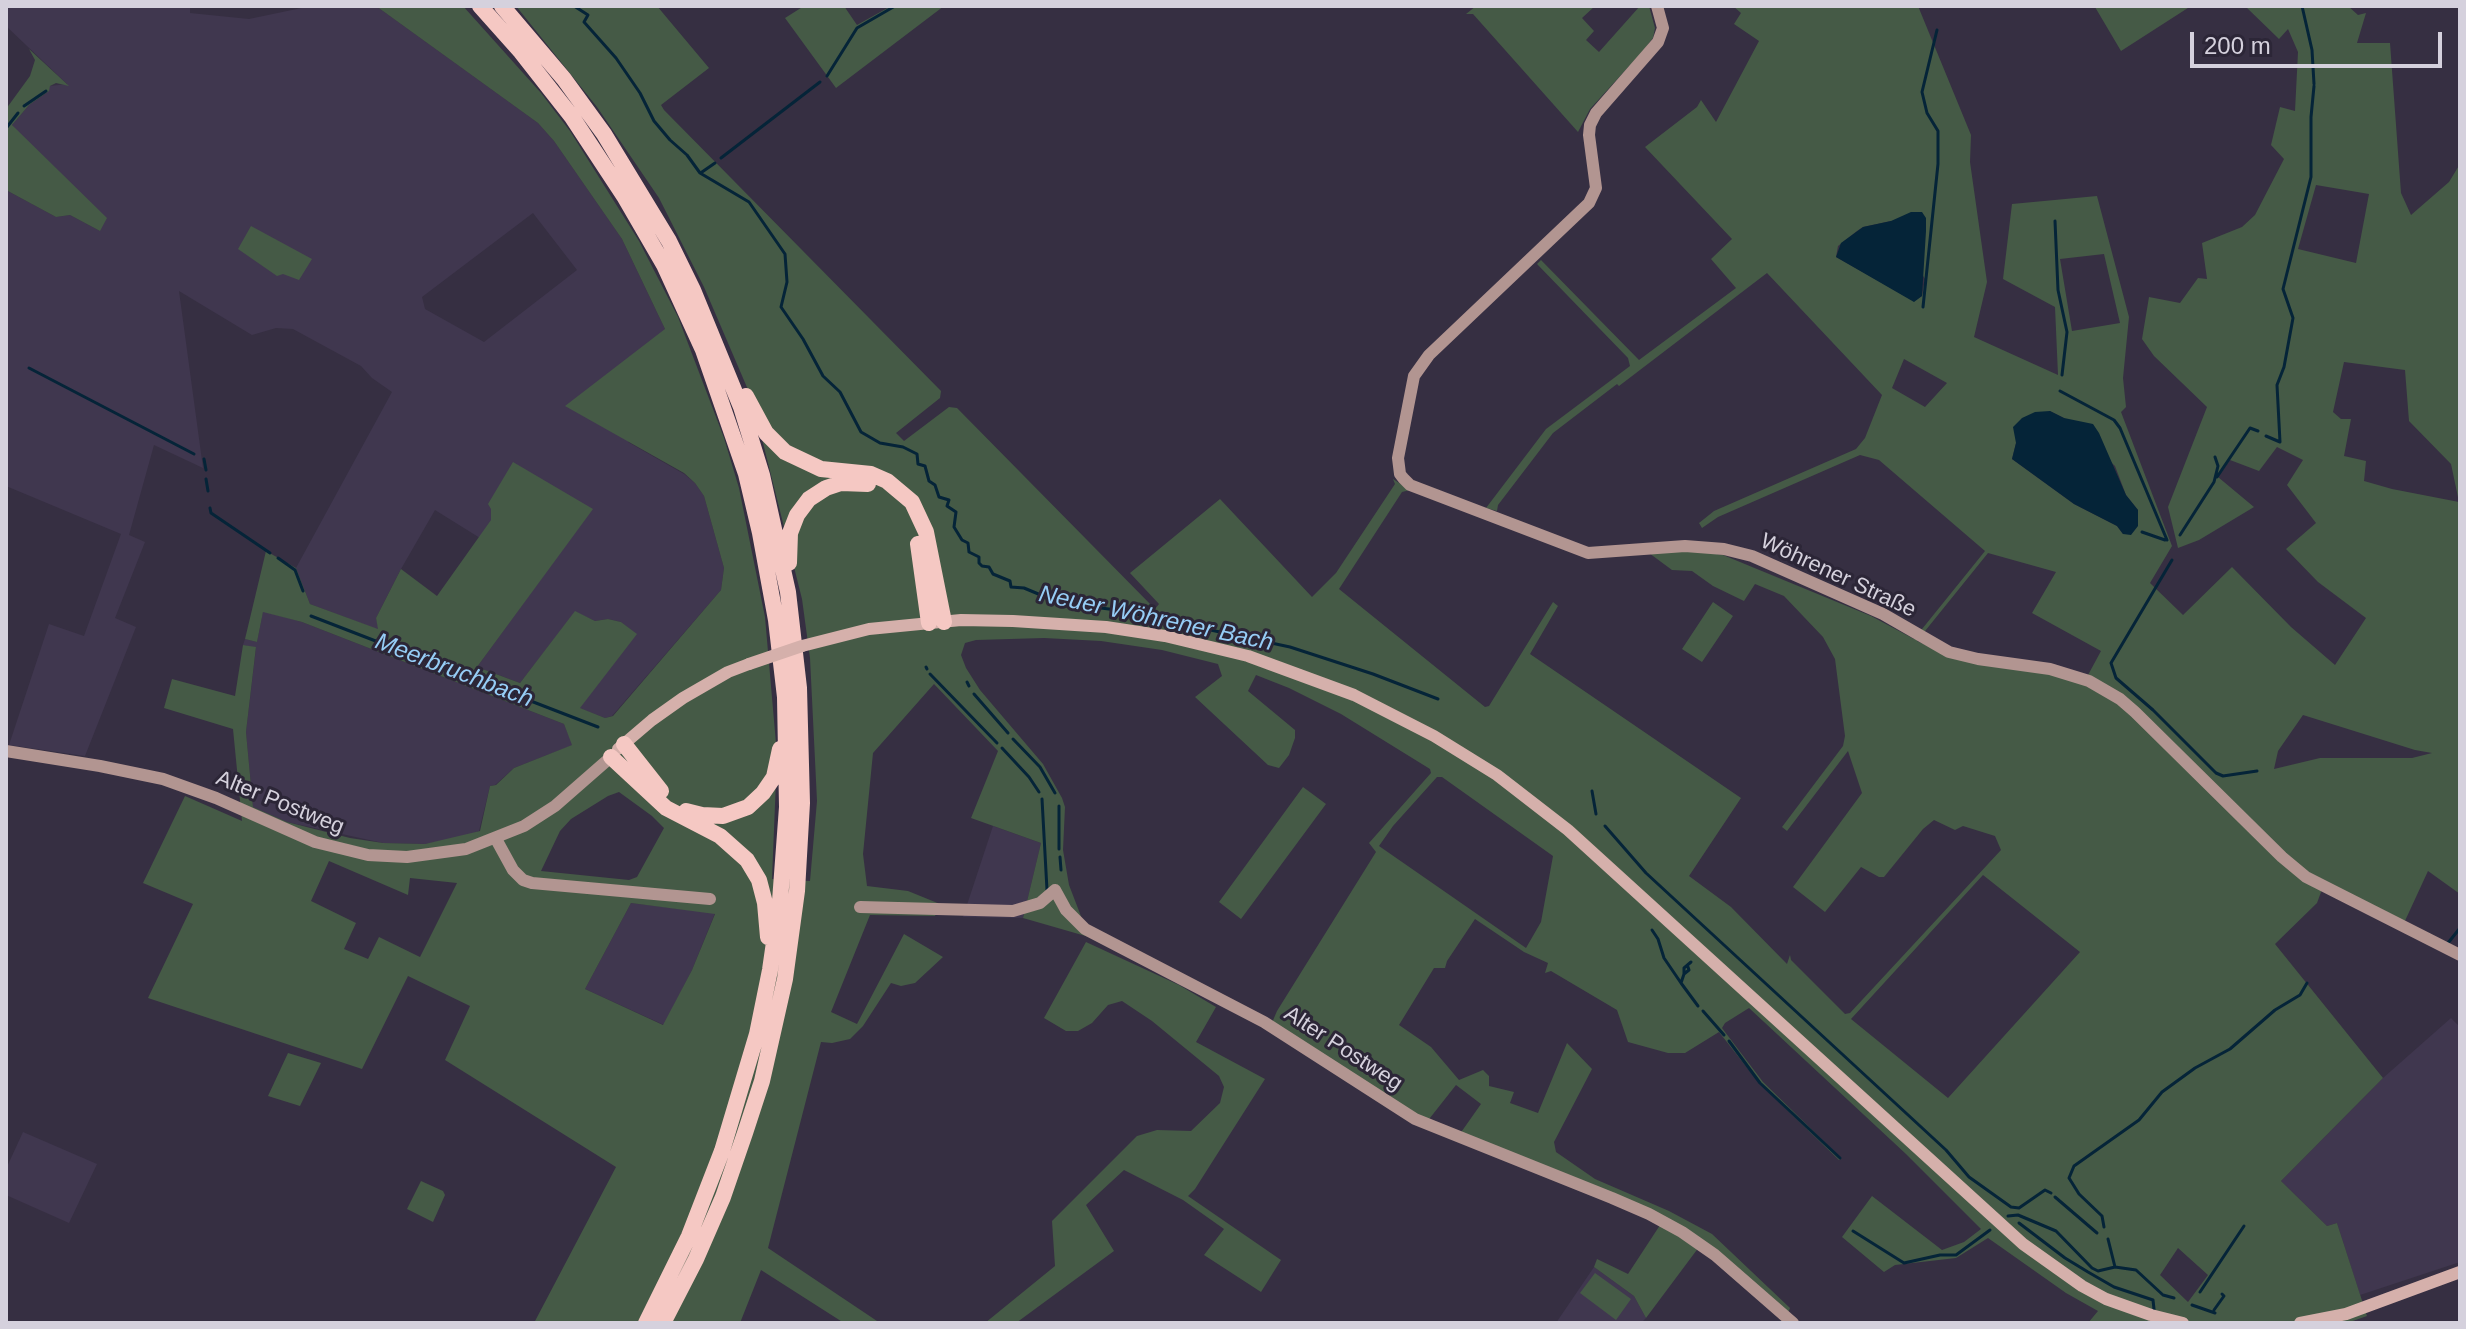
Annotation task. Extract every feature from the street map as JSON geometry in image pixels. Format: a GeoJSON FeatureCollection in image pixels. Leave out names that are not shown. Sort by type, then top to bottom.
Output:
{"type":"FeatureCollection","features":[{"type":"Feature","properties":{"kind":"highway"},"geometry":{"type":"LineString","coordinates":[[480,6],[552,90],[591,143],[652,244],[703,350],[746,474],[776,620],[785,712],[787,807],[785,853],[770,970],[757,1034],[722,1151],[689,1236],[646,1323]]}},
{"type":"Feature","properties":{"kind":"highway"},"geometry":{"type":"LineString","coordinates":[[502,6],[564,79],[621,159],[669,241],[715,339],[766,433],[785,452],[821,469],[871,474],[887,481],[912,502],[926,532],[936,622]]}},
{"type":"Feature","properties":{"kind":"highway"},"geometry":{"type":"LineString","coordinates":[[663,1323],[723,1197],[762,1081],[785,979],[797,891],[802,803],[799,688],[788,592],[762,475],[715,339]]}},
{"type":"Feature","properties":{"kind":"highway"},"geometry":{"type":"LineString","coordinates":[[788,592],[790,533],[797,515],[809,499],[826,488],[841,483],[862,482],[888,492],[914,523],[936,622]]}},
{"type":"Feature","properties":{"kind":"highway"},"geometry":{"type":"LineString","coordinates":[[624,744],[668,799],[684,810],[723,816],[748,807],[774,777],[785,712]]}},
{"type":"Feature","properties":{"kind":"highway"},"geometry":{"type":"LineString","coordinates":[[611,757],[666,808],[720,836],[747,860],[759,880],[765,903],[770,970]]}},
{"type":"Feature","properties":{"kind":"main road"},"geometry":{"type":"LineString","coordinates":[[611,757],[683,698],[728,672],[833,637],[869,629],[936,622],[1013,621],[1106,627],[1165,636],[1248,656],[1301,674],[1354,695],[1434,736],[1497,775],[1568,830],[2023,1244],[2082,1286],[2106,1299],[2183,1323]]}},
{"type":"Feature","properties":{"kind":"main road"},"geometry":{"type":"LineString","coordinates":[[2300,1323],[2346,1314],[2460,1272]]}},
{"type":"Feature","properties":{"kind":"street","name":"Wöhrener Straße"},"geometry":{"type":"LineString","coordinates":[[1657,6],[1663,28],[1658,42],[1596,113],[1590,125],[1596,188],[1589,203],[1429,355],[1414,376],[1398,458],[1403,478],[1410,485],[1588,553],[1685,546],[1724,549],[1752,556],[1883,614],[1949,652],[2050,669],[2089,681],[2128,706],[2306,877],[2460,955]]}},
{"type":"Feature","properties":{"kind":"street","name":"Alter Postweg"},"geometry":{"type":"LineString","coordinates":[[6,751],[163,779],[216,798],[299,836],[368,855],[407,857],[443,854],[496,839],[524,826],[555,806],[611,757]]}},
{"type":"Feature","properties":{"kind":"street"},"geometry":{"type":"LineString","coordinates":[[496,839],[513,870],[523,880],[532,883],[710,899]]}},
{"type":"Feature","properties":{"kind":"street","name":"Alter Postweg"},"geometry":{"type":"LineString","coordinates":[[860,907],[1013,911],[1040,903],[1055,890],[1066,910],[1085,929],[1274,1028],[1415,1119],[1612,1198],[1682,1232],[1715,1255],[1793,1323]]}},
{"type":"Feature","properties":{"kind":"shaded area"},"geometry":{"type":"Polygon","coordinates":[[[6,6],[190,6],[190,13],[249,19],[311,6],[376,6],[538,123],[554,141],[622,239],[665,329],[628,442],[695,483],[704,496],[724,568],[721,590],[612,716],[605,718],[579,708],[636,634],[621,622],[608,619],[595,621],[575,612],[520,683],[477,667],[592,509],[491,509],[492,520],[480,538],[435,510],[376,618],[379,630],[310,604],[296,568],[392,392],[361,366],[293,329],[276,328],[252,335],[179,291],[203,468],[154,445],[129,535],[145,542],[115,618],[136,627],[85,756],[9,745],[49,624],[84,636],[121,534],[6,486],[6,190],[56,217],[70,215],[100,231],[12,125],[50,86],[67,84],[6,26],[6,6]],[[533,213],[422,297],[425,309],[484,342],[577,270],[533,213]]]}},
{"type":"Feature","properties":{"kind":"shaded area"},"geometry":{"type":"Polygon","coordinates":[[[263,611],[302,622],[564,724],[573,745],[514,768],[490,786],[479,831],[464,837],[425,844],[383,843],[287,822],[253,807],[246,732],[256,648],[243,645],[245,639],[257,642],[263,611]]]}},
{"type":"Feature","properties":{"kind":"shaded area"},"geometry":{"type":"Polygon","coordinates":[[[993,826],[1041,843],[1023,918],[963,917],[993,826]]]}},
{"type":"Feature","properties":{"kind":"shaded area"},"geometry":{"type":"Polygon","coordinates":[[[631,903],[715,913],[692,970],[664,1025],[585,989],[631,903]]]}},
{"type":"Feature","properties":{"kind":"shaded area"},"geometry":{"type":"Polygon","coordinates":[[[2451,1018],[2460,1027],[2460,1262],[2360,1295],[2337,1223],[2327,1226],[2281,1181],[2383,1078],[2451,1018]]]}},
{"type":"Feature","properties":{"kind":"shaded area"},"geometry":{"type":"Polygon","coordinates":[[[23,1132],[97,1164],[69,1223],[6,1195],[6,1169],[23,1132]]]}},
{"type":"Feature","properties":{"kind":"shaded area"},"geometry":{"type":"Polygon","coordinates":[[[1594,1267],[1634,1296],[1646,1318],[1641,1323],[1556,1323],[1594,1267]]]}},
{"type":"Feature","properties":{"kind":"green space"},"geometry":{"type":"Polygon","coordinates":[[[376,6],[463,6],[541,93],[570,131],[639,241],[678,317],[724,438],[739,488],[765,617],[777,755],[772,879],[810,881],[817,801],[810,658],[802,599],[752,399],[704,287],[659,198],[597,107],[516,6],[657,6],[709,68],[661,105],[664,110],[941,391],[940,398],[896,433],[904,441],[949,407],[957,408],[1155,609],[1159,604],[1130,573],[1220,499],[1312,597],[1336,573],[1395,484],[1393,479],[1410,490],[1402,492],[1339,589],[1485,707],[1489,706],[1553,602],[1558,606],[1530,654],[1741,798],[1689,876],[1731,907],[1787,964],[1790,955],[1791,960],[1845,1014],[1850,1013],[2001,850],[1995,836],[1963,826],[1955,830],[1934,820],[1884,877],[1861,867],[1825,912],[1793,887],[1862,793],[1848,751],[1787,831],[1782,827],[1843,746],[1845,736],[1835,659],[1823,637],[1784,596],[1755,584],[1744,601],[1713,586],[1692,571],[1672,570],[1649,553],[1692,550],[1723,555],[1871,616],[1914,639],[1985,551],[1879,460],[1860,455],[1718,517],[1702,528],[1699,523],[1714,511],[1856,449],[1865,438],[1882,395],[1767,273],[1553,433],[1498,505],[1497,511],[1486,508],[1546,429],[1630,366],[1628,358],[1537,264],[1541,260],[1639,360],[1736,288],[1711,259],[1732,239],[1645,147],[1697,107],[1701,100],[1716,122],[1759,41],[1734,24],[1741,13],[1733,6],[1918,6],[1971,135],[1970,162],[1987,282],[1974,337],[2058,375],[2055,307],[2003,279],[2012,204],[2097,196],[2129,317],[2123,378],[2126,407],[2121,412],[2172,546],[2150,583],[2183,615],[2232,567],[2291,627],[2335,665],[2366,618],[2318,582],[2286,549],[2316,523],[2287,485],[2303,460],[2277,447],[2259,471],[2230,460],[2218,477],[2254,507],[2199,540],[2178,548],[2168,507],[2207,407],[2154,356],[2142,339],[2149,297],[2180,303],[2198,278],[2207,279],[2202,243],[2242,227],[2255,215],[2284,159],[2271,145],[2280,107],[2295,111],[2298,52],[2288,29],[2279,39],[2245,6],[2348,6],[2358,15],[2366,13],[2357,43],[2390,43],[2401,193],[2411,215],[2449,182],[2460,164],[2460,894],[2428,871],[2404,923],[2324,884],[2317,903],[2275,944],[2383,1078],[2281,1181],[2327,1226],[2337,1223],[2367,1316],[2347,1323],[2088,1323],[2098,1311],[2066,1293],[1988,1238],[1956,1258],[1895,1265],[1884,1272],[1842,1237],[1872,1196],[1942,1250],[1964,1242],[1981,1229],[1906,1154],[1749,1008],[1722,1028],[1763,1082],[1841,1158],[1839,1160],[1759,1083],[1719,1032],[1685,1053],[1668,1053],[1628,1042],[1617,1010],[1551,971],[1545,973],[1548,963],[1524,952],[1475,919],[1445,968],[1434,968],[1399,1025],[1431,1047],[1459,1080],[1483,1070],[1489,1076],[1489,1086],[1514,1092],[1510,1103],[1538,1113],[1567,1043],[1592,1069],[1554,1142],[1556,1152],[1595,1179],[1669,1211],[1712,1234],[1790,1308],[1786,1318],[1702,1243],[1646,1318],[1634,1296],[1594,1267],[1597,1259],[1628,1274],[1664,1219],[1457,1138],[1481,1104],[1456,1085],[1426,1123],[1271,1025],[1376,852],[1369,843],[1431,773],[1430,769],[1341,714],[1256,675],[1248,691],[1295,730],[1289,755],[1279,768],[1268,765],[1195,697],[1222,676],[1218,664],[1162,650],[1101,641],[1044,638],[976,640],[965,643],[961,655],[980,690],[1043,764],[1062,798],[1065,807],[1063,850],[1069,885],[1089,937],[1023,918],[1041,843],[971,818],[998,751],[934,684],[873,753],[863,854],[867,886],[908,891],[940,904],[935,916],[870,915],[831,1012],[857,1024],[904,934],[943,957],[915,983],[901,986],[891,983],[863,1026],[850,1039],[821,1042],[768,1248],[880,1323],[844,1323],[761,1270],[740,1323],[534,1323],[616,1167],[445,1060],[470,1006],[408,976],[362,1069],[148,998],[193,904],[143,883],[185,796],[242,821],[233,729],[164,708],[172,679],[235,696],[243,645],[256,647],[246,732],[253,807],[287,822],[383,843],[425,844],[480,831],[490,786],[496,785],[514,768],[572,745],[564,724],[302,622],[263,612],[257,642],[245,639],[266,551],[296,568],[310,604],[378,629],[376,618],[401,569],[437,596],[491,520],[488,504],[513,462],[593,509],[477,667],[520,683],[575,611],[595,621],[608,619],[621,622],[637,634],[580,708],[605,718],[613,716],[721,590],[724,568],[704,496],[695,483],[684,473],[565,406],[665,329],[622,239],[554,141],[538,123],[376,6]],[[2316,185],[2298,249],[2356,263],[2369,194],[2316,185]],[[1891,221],[1863,227],[1838,246],[1836,257],[1914,301],[1922,296],[1925,279],[1891,221]],[[2104,254],[2060,259],[2072,331],[2120,323],[2104,254]],[[1904,359],[1892,388],[1925,407],[1947,383],[1904,359]],[[2344,362],[2333,412],[2341,419],[2351,419],[2344,456],[2366,461],[2364,481],[2459,502],[2451,464],[2409,421],[2405,370],[2344,362]],[[2050,411],[2016,443],[2012,459],[2074,504],[2117,526],[2123,534],[2138,510],[2126,495],[2115,466],[2064,418],[2050,411]],[[1988,553],[1917,641],[1955,659],[2088,675],[2101,651],[2032,613],[2056,572],[1988,553]],[[2303,715],[2278,751],[2274,769],[2320,758],[2412,758],[2432,753],[2303,715]],[[1437,777],[1379,846],[1526,948],[1541,922],[1553,856],[1442,777],[1437,777]],[[619,792],[571,819],[560,831],[541,871],[629,880],[637,877],[664,828],[619,792]],[[329,861],[311,901],[356,923],[344,949],[368,959],[379,937],[420,957],[457,883],[410,878],[408,895],[329,861]],[[1983,875],[1851,1019],[1948,1098],[2080,952],[1983,875]],[[631,903],[585,989],[663,1025],[692,970],[715,914],[631,903]],[[2178,1248],[2160,1275],[2188,1302],[2208,1275],[2178,1248]]]}},
{"type":"Feature","properties":{"kind":"green space"},"geometry":{"type":"Polygon","coordinates":[[[804,6],[844,6],[857,25],[891,6],[944,6],[836,88],[785,18],[804,6]]]}},
{"type":"Feature","properties":{"kind":"green space"},"geometry":{"type":"Polygon","coordinates":[[[1476,6],[1595,6],[1582,18],[1594,31],[1586,40],[1599,52],[1640,6],[1649,6],[1655,28],[1653,38],[1590,109],[1578,132],[1473,14],[1466,14],[1476,6]]]}},
{"type":"Feature","properties":{"kind":"green space"},"geometry":{"type":"Polygon","coordinates":[[[2097,6],[2191,6],[2121,51],[2097,6]]]}},
{"type":"Feature","properties":{"kind":"green space"},"geometry":{"type":"Polygon","coordinates":[[[29,49],[69,86],[56,83],[50,86],[49,91],[29,105],[12,125],[107,218],[100,231],[70,215],[56,217],[6,190],[6,109],[30,76],[35,60],[29,49]]]}},
{"type":"Feature","properties":{"kind":"green space"},"geometry":{"type":"Polygon","coordinates":[[[251,226],[312,259],[299,280],[283,274],[277,276],[238,249],[251,226]]]}},
{"type":"Feature","properties":{"kind":"green space"},"geometry":{"type":"Polygon","coordinates":[[[1713,602],[1733,616],[1702,662],[1682,649],[1713,602]]]}},
{"type":"Feature","properties":{"kind":"green space"},"geometry":{"type":"Polygon","coordinates":[[[1303,787],[1326,804],[1241,919],[1219,902],[1303,787]]]}},
{"type":"Feature","properties":{"kind":"green space"},"geometry":{"type":"Polygon","coordinates":[[[1086,942],[1179,985],[1216,1007],[1196,1042],[1265,1079],[1188,1196],[1281,1260],[1261,1292],[1204,1255],[1224,1229],[1183,1200],[1124,1170],[1086,1205],[1114,1251],[1016,1323],[985,1323],[1055,1266],[1052,1221],[1137,1136],[1157,1130],[1191,1131],[1220,1103],[1224,1087],[1219,1076],[1152,1021],[1122,1001],[1108,1005],[1092,1023],[1078,1031],[1066,1031],[1044,1018],[1086,942]]]}},
{"type":"Feature","properties":{"kind":"green space"},"geometry":{"type":"Polygon","coordinates":[[[288,1053],[321,1063],[300,1106],[268,1096],[288,1053]]]}},
{"type":"Feature","properties":{"kind":"green space"},"geometry":{"type":"Polygon","coordinates":[[[421,1181],[443,1191],[445,1195],[433,1222],[407,1209],[421,1181]]]}},
{"type":"Feature","properties":{"kind":"green space"},"geometry":{"type":"Polygon","coordinates":[[[1595,1273],[1631,1299],[1616,1320],[1580,1293],[1595,1273]]]}},
{"type":"Feature","properties":{"kind":"water"},"geometry":{"type":"Polygon","coordinates":[[[1911,212],[1922,212],[1926,218],[1922,296],[1914,302],[1836,257],[1841,243],[1863,227],[1891,221],[1911,212]]]}},
{"type":"Feature","properties":{"kind":"water"},"geometry":{"type":"Polygon","coordinates":[[[2050,411],[2064,418],[2093,424],[2099,433],[2126,495],[2138,510],[2138,526],[2131,535],[2123,534],[2117,526],[2074,504],[2012,459],[2016,443],[2013,427],[2035,412],[2050,411]]]}},
{"type":"Feature","properties":{"kind":"waterway","name":"Neuer Wöhrener Bach"},"geometry":{"type":"LineString","coordinates":[[574,6],[588,15],[584,22],[616,58],[640,93],[654,121],[670,140],[687,155],[700,173],[749,202],[785,254],[787,282],[781,307],[823,376],[840,392],[861,432],[880,443],[903,447],[917,454],[918,464],[925,466],[929,481],[935,485],[939,497],[949,500],[947,506],[956,512],[954,527],[962,540],[968,543],[969,552],[979,557],[982,566],[989,567],[993,574],[1010,581],[1011,587],[1024,588],[1060,603],[1117,610],[1290,647],[1438,699]]}},
{"type":"Feature","properties":{"kind":"waterway"},"geometry":{"type":"LineString","coordinates":[[827,76],[857,28],[895,6]]}},
{"type":"Feature","properties":{"kind":"waterway"},"geometry":{"type":"LineString","coordinates":[[2302,6],[2312,50],[2314,84]]}},
{"type":"Feature","properties":{"kind":"waterway"},"geometry":{"type":"LineString","coordinates":[[1923,307],[1938,164],[1938,131],[1927,113],[1922,92],[1937,30]]}},
{"type":"Feature","properties":{"kind":"waterway"},"geometry":{"type":"LineString","coordinates":[[721,158],[820,82]]}},
{"type":"Feature","properties":{"kind":"waterway"},"geometry":{"type":"LineString","coordinates":[[2266,436],[2280,442],[2277,385],[2284,367],[2293,318],[2283,289],[2311,177],[2314,86]]}},
{"type":"Feature","properties":{"kind":"waterway"},"geometry":{"type":"LineString","coordinates":[[24,106],[46,91]]}},
{"type":"Feature","properties":{"kind":"waterway"},"geometry":{"type":"LineString","coordinates":[[7,127],[18,113]]}},
{"type":"Feature","properties":{"kind":"waterway"},"geometry":{"type":"LineString","coordinates":[[702,172],[715,163]]}},
{"type":"Feature","properties":{"kind":"waterway"},"geometry":{"type":"LineString","coordinates":[[2055,221],[2058,290],[2067,332],[2062,375]]}},
{"type":"Feature","properties":{"kind":"waterway","name":"Meerbruchbach"},"geometry":{"type":"LineString","coordinates":[[29,368],[194,454]]}},
{"type":"Feature","properties":{"kind":"waterway"},"geometry":{"type":"LineString","coordinates":[[2060,391],[2114,420],[2120,428],[2167,540]]}},
{"type":"Feature","properties":{"kind":"waterway"},"geometry":{"type":"LineString","coordinates":[[2217,477],[2250,428],[2258,431]]}},
{"type":"Feature","properties":{"kind":"waterway"},"geometry":{"type":"LineString","coordinates":[[2180,535],[2214,482],[2218,466],[2215,457]]}},
{"type":"Feature","properties":{"kind":"waterway","name":"Meerbruchbach"},"geometry":{"type":"LineString","coordinates":[[204,459],[206,470]]}},
{"type":"Feature","properties":{"kind":"waterway","name":"Meerbruchbach"},"geometry":{"type":"LineString","coordinates":[[206,479],[208,491]]}},
{"type":"Feature","properties":{"kind":"waterway","name":"Meerbruchbach"},"geometry":{"type":"LineString","coordinates":[[210,508],[211,513],[270,553]]}},
{"type":"Feature","properties":{"kind":"waterway"},"geometry":{"type":"LineString","coordinates":[[2142,532],[2165,540]]}},
{"type":"Feature","properties":{"kind":"waterway","name":"Meerbruchbach"},"geometry":{"type":"LineString","coordinates":[[278,558],[295,570],[303,591]]}},
{"type":"Feature","properties":{"kind":"waterway"},"geometry":{"type":"LineString","coordinates":[[2172,560],[2111,663],[2116,678],[2216,773],[2223,776],[2257,771]]}},
{"type":"Feature","properties":{"kind":"waterway","name":"Meerbruchbach"},"geometry":{"type":"LineString","coordinates":[[311,616],[598,727]]}},
{"type":"Feature","properties":{"kind":"waterway"},"geometry":{"type":"LineString","coordinates":[[930,674],[997,743]]}},
{"type":"Feature","properties":{"kind":"waterway"},"geometry":{"type":"LineString","coordinates":[[967,682],[969,686]]}},
{"type":"Feature","properties":{"kind":"waterway"},"geometry":{"type":"LineString","coordinates":[[974,694],[1008,733]]}},
{"type":"Feature","properties":{"kind":"waterway"},"geometry":{"type":"LineString","coordinates":[[1013,739],[1040,767],[1055,793]]}},
{"type":"Feature","properties":{"kind":"waterway"},"geometry":{"type":"LineString","coordinates":[[1002,748],[1039,792]]}},
{"type":"Feature","properties":{"kind":"waterway"},"geometry":{"type":"LineString","coordinates":[[1592,791],[1596,814]]}},
{"type":"Feature","properties":{"kind":"waterway"},"geometry":{"type":"LineString","coordinates":[[1042,799],[1047,890]]}},
{"type":"Feature","properties":{"kind":"waterway"},"geometry":{"type":"LineString","coordinates":[[1059,806],[1059,849]]}},
{"type":"Feature","properties":{"kind":"waterway"},"geometry":{"type":"LineString","coordinates":[[1605,826],[1646,873],[1946,1150],[1969,1177],[2011,1207],[2019,1208],[2045,1190],[2051,1193]]}},
{"type":"Feature","properties":{"kind":"waterway"},"geometry":{"type":"LineString","coordinates":[[1060,857],[1061,870]]}},
{"type":"Feature","properties":{"kind":"waterway"},"geometry":{"type":"LineString","coordinates":[[2448,943],[2460,928]]}},
{"type":"Feature","properties":{"kind":"waterway"},"geometry":{"type":"LineString","coordinates":[[1652,930],[1664,958],[1681,983]]}},
{"type":"Feature","properties":{"kind":"waterway"},"geometry":{"type":"LineString","coordinates":[[1688,967],[1684,974],[1684,968],[1691,962]]}},
{"type":"Feature","properties":{"kind":"waterway"},"geometry":{"type":"LineString","coordinates":[[1684,974],[1681,983],[1698,1006]]}},
{"type":"Feature","properties":{"kind":"waterway"},"geometry":{"type":"LineString","coordinates":[[2104,1227],[2102,1216],[2079,1194],[2069,1178],[2074,1166],[2139,1120],[2162,1092],[2195,1068],[2230,1049],[2275,1010],[2300,995],[2307,983]]}},
{"type":"Feature","properties":{"kind":"waterway"},"geometry":{"type":"LineString","coordinates":[[1703,1011],[1724,1035]]}},
{"type":"Feature","properties":{"kind":"waterway"},"geometry":{"type":"LineString","coordinates":[[1729,1041],[1760,1083],[1840,1158]]}},
{"type":"Feature","properties":{"kind":"waterway"},"geometry":{"type":"LineString","coordinates":[[2055,1197],[2097,1233]]}},
{"type":"Feature","properties":{"kind":"waterway"},"geometry":{"type":"LineString","coordinates":[[2008,1216],[2018,1215],[2056,1231],[2098,1271],[2115,1267],[2136,1270],[2163,1295],[2174,1298]]}},
{"type":"Feature","properties":{"kind":"waterway"},"geometry":{"type":"LineString","coordinates":[[2019,1223],[2065,1258],[2114,1287],[2153,1300],[2154,1309]]}},
{"type":"Feature","properties":{"kind":"waterway"},"geometry":{"type":"LineString","coordinates":[[2200,1292],[2244,1226]]}},
{"type":"Feature","properties":{"kind":"waterway"},"geometry":{"type":"LineString","coordinates":[[1853,1231],[1904,1263],[1940,1255],[1956,1255],[1990,1230]]}},
{"type":"Feature","properties":{"kind":"waterway"},"geometry":{"type":"LineString","coordinates":[[2108,1239],[2115,1267]]}},
{"type":"Feature","properties":{"kind":"waterway"},"geometry":{"type":"LineString","coordinates":[[2214,1310],[2224,1296],[2222,1294]]}},
{"type":"Feature","properties":{"kind":"waterway"},"geometry":{"type":"LineString","coordinates":[[2192,1305],[2215,1313]]}}]}
